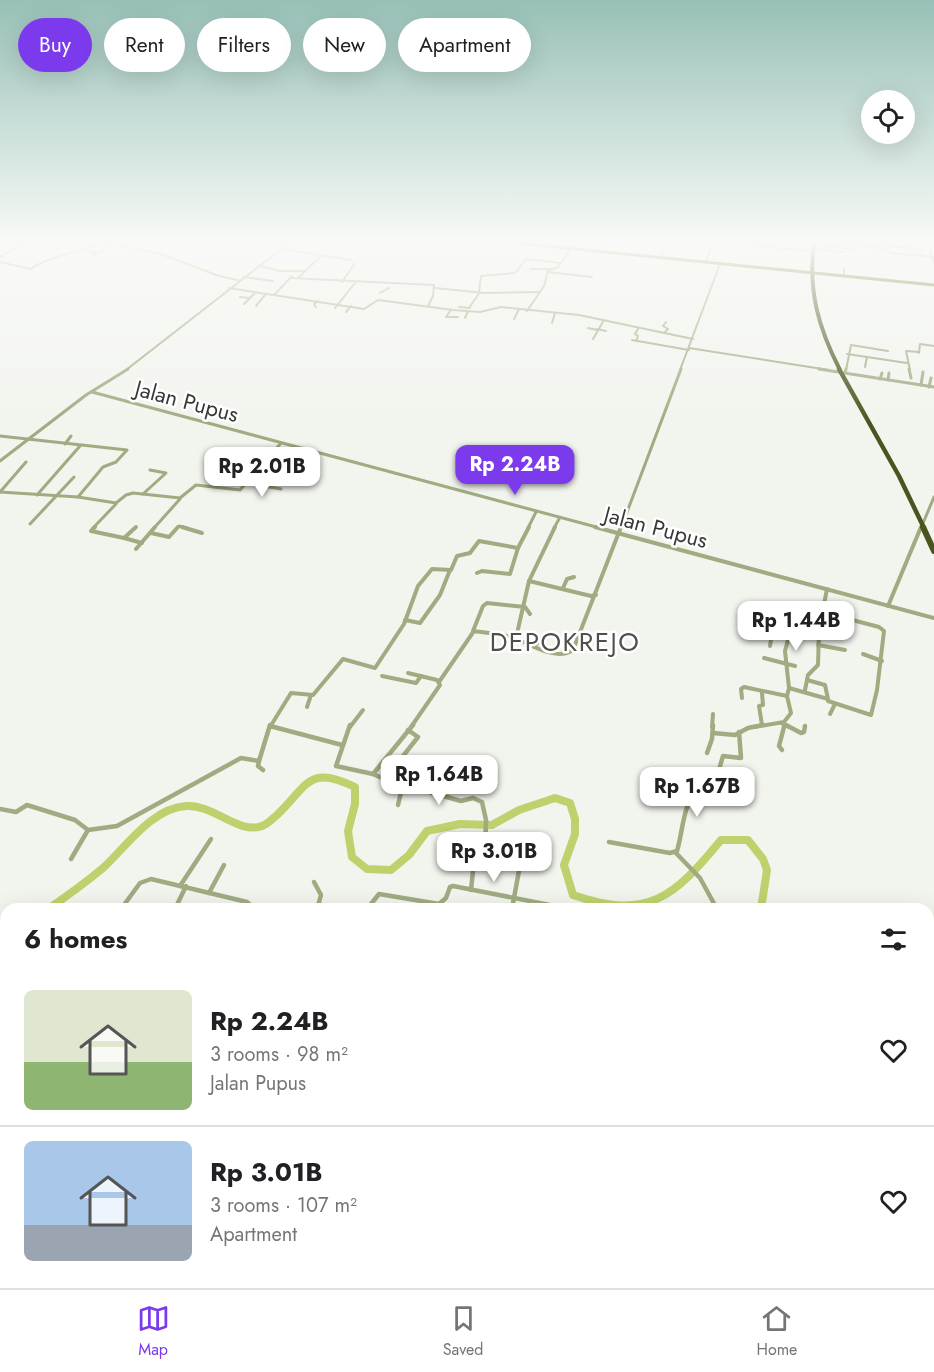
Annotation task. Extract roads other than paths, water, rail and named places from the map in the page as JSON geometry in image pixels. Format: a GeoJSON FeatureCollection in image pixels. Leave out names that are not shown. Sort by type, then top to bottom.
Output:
{"type":"FeatureCollection","features":[{"type":"Feature","properties":{"kind":"highway"},"geometry":{"type":"LineString","coordinates":[[816,303],[842,372],[906,489],[934,551]]}},
{"type":"Feature","properties":{"kind":"street"},"geometry":{"type":"LineString","coordinates":[[0,461],[92,392],[134,365],[210,303]]}},
{"type":"Feature","properties":{"kind":"street"},"geometry":{"type":"LineString","coordinates":[[315,303],[316,307]]}},
{"type":"Feature","properties":{"kind":"street"},"geometry":{"type":"LineString","coordinates":[[333,303],[365,309],[374,303]]}},
{"type":"Feature","properties":{"kind":"street"},"geometry":{"type":"LineString","coordinates":[[404,303],[451,310],[469,310]]}},
{"type":"Feature","properties":{"kind":"street"},"geometry":{"type":"LineString","coordinates":[[465,318],[473,303]]}},
{"type":"Feature","properties":{"kind":"street"},"geometry":{"type":"LineString","coordinates":[[527,311],[532,303]]}},
{"type":"Feature","properties":{"kind":"street"},"geometry":{"type":"LineString","coordinates":[[473,632],[497,633],[552,653],[570,653],[596,595],[707,303]]}},
{"type":"Feature","properties":{"kind":"street"},"geometry":{"type":"LineString","coordinates":[[337,309],[339,304]]}},
{"type":"Feature","properties":{"kind":"street"},"geometry":{"type":"LineString","coordinates":[[346,312],[351,306]]}},
{"type":"Feature","properties":{"kind":"street"},"geometry":{"type":"LineString","coordinates":[[459,307],[480,312],[497,307],[555,313],[604,320],[693,339]]}},
{"type":"Feature","properties":{"kind":"street"},"geometry":{"type":"LineString","coordinates":[[514,319],[519,309]]}},
{"type":"Feature","properties":{"kind":"street"},"geometry":{"type":"LineString","coordinates":[[451,310],[445,316],[458,317]]}},
{"type":"Feature","properties":{"kind":"street"},"geometry":{"type":"LineString","coordinates":[[552,323],[555,313]]}},
{"type":"Feature","properties":{"kind":"street"},"geometry":{"type":"LineString","coordinates":[[593,339],[604,320]]}},
{"type":"Feature","properties":{"kind":"street"},"geometry":{"type":"LineString","coordinates":[[664,333],[668,329],[663,326],[666,322]]}},
{"type":"Feature","properties":{"kind":"street"},"geometry":{"type":"LineString","coordinates":[[588,328],[606,331]]}},
{"type":"Feature","properties":{"kind":"street"},"geometry":{"type":"LineString","coordinates":[[638,329],[635,334],[638,336],[634,340],[934,387]]}},
{"type":"Feature","properties":{"kind":"street"},"geometry":{"type":"LineString","coordinates":[[911,378],[906,350],[919,353],[920,344],[934,346]]}},
{"type":"Feature","properties":{"kind":"street"},"geometry":{"type":"LineString","coordinates":[[842,372],[852,345],[888,351]]}},
{"type":"Feature","properties":{"kind":"street"},"geometry":{"type":"LineString","coordinates":[[877,356],[878,349]]}},
{"type":"Feature","properties":{"kind":"street"},"geometry":{"type":"LineString","coordinates":[[848,354],[877,356],[890,363],[908,363]]}},
{"type":"Feature","properties":{"kind":"street"},"geometry":{"type":"LineString","coordinates":[[865,367],[867,357]]}},
{"type":"Feature","properties":{"kind":"street"},"geometry":{"type":"LineString","coordinates":[[921,385],[924,372]]}},
{"type":"Feature","properties":{"kind":"street"},"geometry":{"type":"LineString","coordinates":[[880,379],[882,373]]}},
{"type":"Feature","properties":{"kind":"street"},"geometry":{"type":"LineString","coordinates":[[888,380],[889,374]]}},
{"type":"Feature","properties":{"kind":"street"},"geometry":{"type":"LineString","coordinates":[[929,387],[931,378]]}},
{"type":"Feature","properties":{"kind":"street","name":"Jalan Pupus"},"geometry":{"type":"LineString","coordinates":[[92,392],[934,618]]}},
{"type":"Feature","properties":{"kind":"street"},"geometry":{"type":"LineString","coordinates":[[0,436],[126,453],[116,462],[104,465],[78,497]]}},
{"type":"Feature","properties":{"kind":"street"},"geometry":{"type":"LineString","coordinates":[[65,444],[71,436]]}},
{"type":"Feature","properties":{"kind":"street"},"geometry":{"type":"LineString","coordinates":[[235,496],[281,443]]}},
{"type":"Feature","properties":{"kind":"street"},"geometry":{"type":"LineString","coordinates":[[36,495],[80,446]]}},
{"type":"Feature","properties":{"kind":"street"},"geometry":{"type":"LineString","coordinates":[[0,492],[26,462]]}},
{"type":"Feature","properties":{"kind":"street"},"geometry":{"type":"LineString","coordinates":[[143,494],[166,473],[150,470]]}},
{"type":"Feature","properties":{"kind":"street"},"geometry":{"type":"LineString","coordinates":[[254,475],[265,477]]}},
{"type":"Feature","properties":{"kind":"street"},"geometry":{"type":"LineString","coordinates":[[30,524],[74,477]]}},
{"type":"Feature","properties":{"kind":"street"},"geometry":{"type":"LineString","coordinates":[[246,483],[281,489]]}},
{"type":"Feature","properties":{"kind":"street"},"geometry":{"type":"LineString","coordinates":[[136,549],[180,498],[196,484],[240,490]]}},
{"type":"Feature","properties":{"kind":"street"},"geometry":{"type":"LineString","coordinates":[[0,492],[78,497],[116,503]]}},
{"type":"Feature","properties":{"kind":"street"},"geometry":{"type":"LineString","coordinates":[[0,498],[6,493]]}},
{"type":"Feature","properties":{"kind":"street"},"geometry":{"type":"LineString","coordinates":[[142,543],[91,531],[126,495],[143,494],[180,498]]}},
{"type":"Feature","properties":{"kind":"street"},"geometry":{"type":"LineString","coordinates":[[888,606],[934,497]]}},
{"type":"Feature","properties":{"kind":"street"},"geometry":{"type":"LineString","coordinates":[[477,573],[480,571],[509,574],[518,548],[536,512]]}},
{"type":"Feature","properties":{"kind":"street"},"geometry":{"type":"LineString","coordinates":[[516,638],[525,607],[529,580],[559,519]]}},
{"type":"Feature","properties":{"kind":"street"},"geometry":{"type":"LineString","coordinates":[[152,532],[169,537],[180,526],[202,533]]}},
{"type":"Feature","properties":{"kind":"street"},"geometry":{"type":"LineString","coordinates":[[124,538],[136,527]]}},
{"type":"Feature","properties":{"kind":"street"},"geometry":{"type":"LineString","coordinates":[[405,620],[420,623],[440,595],[457,556],[468,555],[478,542],[518,548]]}},
{"type":"Feature","properties":{"kind":"street"},"geometry":{"type":"LineString","coordinates":[[307,707],[311,695],[341,660],[375,668],[405,620],[418,586],[432,569],[450,570]]}},
{"type":"Feature","properties":{"kind":"street"},"geometry":{"type":"LineString","coordinates":[[563,588],[566,580],[574,577]]}},
{"type":"Feature","properties":{"kind":"street"},"geometry":{"type":"LineString","coordinates":[[529,580],[591,596],[596,595]]}},
{"type":"Feature","properties":{"kind":"street"},"geometry":{"type":"LineString","coordinates":[[805,690],[809,673],[818,665],[819,630],[826,589]]}},
{"type":"Feature","properties":{"kind":"street"},"geometry":{"type":"LineString","coordinates":[[373,774],[432,699],[439,682],[473,632],[483,606],[487,603],[525,607],[530,614]]}},
{"type":"Feature","properties":{"kind":"street"},"geometry":{"type":"LineString","coordinates":[[789,688],[805,690],[827,701],[871,715],[882,661],[883,629],[822,612]]}},
{"type":"Feature","properties":{"kind":"street"},"geometry":{"type":"LineString","coordinates":[[770,646],[773,620],[848,636]]}},
{"type":"Feature","properties":{"kind":"street"},"geometry":{"type":"LineString","coordinates":[[782,750],[779,746],[783,725],[791,713],[787,696],[789,688],[785,651],[790,632],[783,622]]}},
{"type":"Feature","properties":{"kind":"street"},"geometry":{"type":"LineString","coordinates":[[534,646],[549,634]]}},
{"type":"Feature","properties":{"kind":"street"},"geometry":{"type":"LineString","coordinates":[[818,645],[845,650]]}},
{"type":"Feature","properties":{"kind":"street"},"geometry":{"type":"LineString","coordinates":[[863,654],[882,661]]}},
{"type":"Feature","properties":{"kind":"street"},"geometry":{"type":"LineString","coordinates":[[764,658],[795,666]]}},
{"type":"Feature","properties":{"kind":"street"},"geometry":{"type":"LineString","coordinates":[[408,673],[439,682]]}},
{"type":"Feature","properties":{"kind":"street"},"geometry":{"type":"LineString","coordinates":[[382,676],[416,683],[421,676]]}},
{"type":"Feature","properties":{"kind":"street"},"geometry":{"type":"LineString","coordinates":[[807,680],[825,685],[827,701]]}},
{"type":"Feature","properties":{"kind":"street"},"geometry":{"type":"LineString","coordinates":[[742,698],[741,688],[787,696]]}},
{"type":"Feature","properties":{"kind":"street"},"geometry":{"type":"LineString","coordinates":[[263,770],[258,766],[270,726],[291,693],[311,695]]}},
{"type":"Feature","properties":{"kind":"street"},"geometry":{"type":"LineString","coordinates":[[762,693],[763,705],[759,706],[762,725]]}},
{"type":"Feature","properties":{"kind":"street"},"geometry":{"type":"LineString","coordinates":[[830,714],[835,704]]}},
{"type":"Feature","properties":{"kind":"street"},"geometry":{"type":"LineString","coordinates":[[363,710],[350,726],[336,766],[373,774],[401,787],[422,790],[461,801],[473,798],[478,800],[483,804],[486,820],[486,854],[516,859],[520,863],[513,903]]}},
{"type":"Feature","properties":{"kind":"street"},"geometry":{"type":"LineString","coordinates":[[707,753],[713,733],[713,714]]}},
{"type":"Feature","properties":{"kind":"street"},"geometry":{"type":"LineString","coordinates":[[713,733],[735,735],[762,725],[783,725],[803,733],[805,726]]}},
{"type":"Feature","properties":{"kind":"street"},"geometry":{"type":"LineString","coordinates":[[270,726],[342,745]]}},
{"type":"Feature","properties":{"kind":"street"},"geometry":{"type":"LineString","coordinates":[[392,770],[418,737],[408,730]]}},
{"type":"Feature","properties":{"kind":"street"},"geometry":{"type":"LineString","coordinates":[[675,852],[690,802],[698,788],[704,784],[715,783],[723,756],[741,758],[739,732]]}},
{"type":"Feature","properties":{"kind":"street"},"geometry":{"type":"LineString","coordinates":[[0,809],[16,812],[29,805],[75,820],[88,830],[117,826],[241,758],[259,760]]}},
{"type":"Feature","properties":{"kind":"street"},"geometry":{"type":"LineString","coordinates":[[398,805],[401,787]]}},
{"type":"Feature","properties":{"kind":"street"},"geometry":{"type":"LineString","coordinates":[[71,859],[88,830]]}},
{"type":"Feature","properties":{"kind":"street"},"geometry":{"type":"LineString","coordinates":[[177,903],[183,886],[211,839]]}},
{"type":"Feature","properties":{"kind":"street"},"geometry":{"type":"LineString","coordinates":[[609,842],[675,852],[700,878],[714,903]]}},
{"type":"Feature","properties":{"kind":"street"},"geometry":{"type":"LineString","coordinates":[[471,890],[475,852]]}},
{"type":"Feature","properties":{"kind":"street"},"geometry":{"type":"LineString","coordinates":[[208,893],[224,865]]}},
{"type":"Feature","properties":{"kind":"street"},"geometry":{"type":"LineString","coordinates":[[126,903],[144,880],[151,879],[248,903]]}},
{"type":"Feature","properties":{"kind":"street"},"geometry":{"type":"LineString","coordinates":[[314,882],[321,895],[319,903]]}},
{"type":"Feature","properties":{"kind":"street"},"geometry":{"type":"LineString","coordinates":[[440,903],[446,898],[451,886],[541,903]]}},
{"type":"Feature","properties":{"kind":"street"},"geometry":{"type":"LineString","coordinates":[[372,903],[379,894],[433,903]]}},
{"type":"Feature","properties":{"kind":"waterway"},"geometry":{"type":"LineString","coordinates":[[56,903],[103,868],[151,821],[174,808],[196,807],[253,828],[268,823],[303,787],[317,778],[339,780],[355,787],[355,804],[348,831],[352,857],[367,869],[391,870],[409,855],[427,831],[460,824],[492,825],[519,810],[555,798],[570,803],[575,819],[575,834],[564,865],[573,895],[606,903]]}},
{"type":"Feature","properties":{"kind":"waterway"},"geometry":{"type":"LineString","coordinates":[[644,903],[658,899],[689,876],[721,840],[748,840],[763,859],[767,870],[762,903]]}},
{"type":"Feature","properties":{"kind":"district","name":"DEPOKREJO"},"geometry":{"type":"Point","coordinates":[565,642]}}]}
